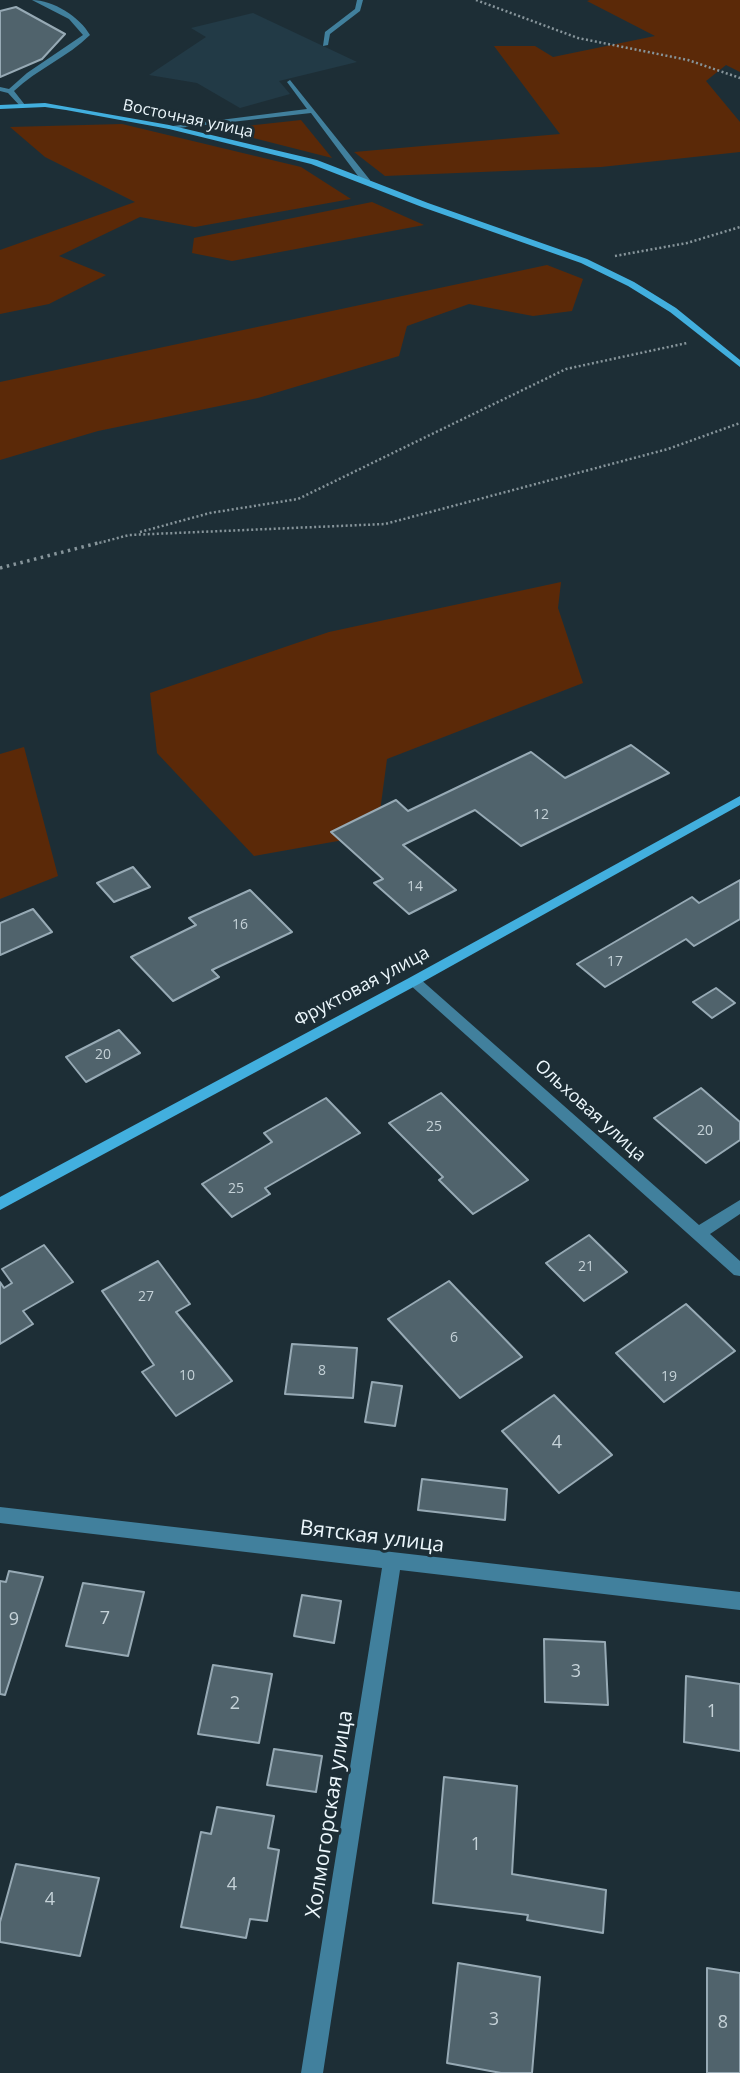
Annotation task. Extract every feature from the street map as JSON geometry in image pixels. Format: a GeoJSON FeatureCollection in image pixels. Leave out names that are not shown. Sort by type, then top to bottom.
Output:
{"type":"FeatureCollection","features":[{"type":"Feature","properties":{"kind":"street"},"geometry":{"type":"LineString","coordinates":[[10,91],[27,73],[87,35],[85,28],[76,21],[35,0]]}},
{"type":"Feature","properties":{"kind":"street"},"geometry":{"type":"LineString","coordinates":[[325,45],[327,33],[358,10],[360,0]]}},
{"type":"Feature","properties":{"kind":"street"},"geometry":{"type":"LineString","coordinates":[[290,82],[367,182]]}},
{"type":"Feature","properties":{"kind":"street"},"geometry":{"type":"LineString","coordinates":[[0,89],[10,91],[21,105]]}},
{"type":"Feature","properties":{"kind":"street","name":"Восточная улица"},"geometry":{"type":"LineString","coordinates":[[0,107],[21,105],[66,108],[169,127],[314,162],[584,261],[631,284],[673,310],[740,364]]}},
{"type":"Feature","properties":{"kind":"street"},"geometry":{"type":"LineString","coordinates":[[169,127],[313,111]]}},
{"type":"Feature","properties":{"kind":"street","name":"Фруктовая улица"},"geometry":{"type":"LineString","coordinates":[[0,1203],[414,981],[740,800]]}},
{"type":"Feature","properties":{"kind":"street","name":"Ольховая улица"},"geometry":{"type":"LineString","coordinates":[[414,981],[740,1270]]}},
{"type":"Feature","properties":{"kind":"street"},"geometry":{"type":"LineString","coordinates":[[699,1233],[740,1206]]}},
{"type":"Feature","properties":{"kind":"street","name":"Вятская улица"},"geometry":{"type":"LineString","coordinates":[[0,1515],[740,1601]]}},
{"type":"Feature","properties":{"kind":"street","name":"Холмогорская улица"},"geometry":{"type":"LineString","coordinates":[[312,2073],[392,1562]]}},
{"type":"Feature","properties":{"kind":"path"},"geometry":{"type":"LineString","coordinates":[[476,0],[513,16],[591,41],[698,64],[740,78]]}},
{"type":"Feature","properties":{"kind":"path"},"geometry":{"type":"LineString","coordinates":[[584,261],[687,243],[740,227]]}},
{"type":"Feature","properties":{"kind":"path"},"geometry":{"type":"LineString","coordinates":[[0,568],[209,513],[298,499],[566,369],[708,339]]}},
{"type":"Feature","properties":{"kind":"path"},"geometry":{"type":"LineString","coordinates":[[129,535],[385,524],[668,449],[740,423]]}},
{"type":"Feature","properties":{"kind":"shaded area"},"geometry":{"type":"Polygon","coordinates":[[[740,0],[740,72],[726,65],[706,81],[740,122],[740,152],[601,167],[385,176],[354,152],[560,134],[494,46],[535,46],[553,57],[655,36],[587,1],[740,0]]]}},
{"type":"Feature","properties":{"kind":"shaded area"},"geometry":{"type":"Polygon","coordinates":[[[253,13],[357,62],[279,81],[290,94],[240,108],[197,83],[149,75],[206,37],[191,28],[253,13]]]}},
{"type":"Feature","properties":{"kind":"shaded area"},"geometry":{"type":"Polygon","coordinates":[[[301,120],[332,158],[218,129],[301,120]]]}},
{"type":"Feature","properties":{"kind":"shaded area"},"geometry":{"type":"Polygon","coordinates":[[[122,124],[301,167],[351,199],[195,227],[140,217],[59,256],[106,275],[49,304],[0,314],[0,250],[135,202],[45,157],[10,127],[122,124]]]}},
{"type":"Feature","properties":{"kind":"shaded area"},"geometry":{"type":"Polygon","coordinates":[[[372,202],[424,225],[232,261],[192,253],[194,238],[372,202]]]}},
{"type":"Feature","properties":{"kind":"shaded area"},"geometry":{"type":"Polygon","coordinates":[[[547,265],[583,279],[572,311],[533,316],[469,304],[407,326],[399,356],[258,398],[98,431],[0,460],[0,382],[547,265]]]}},
{"type":"Feature","properties":{"kind":"shaded area"},"geometry":{"type":"Polygon","coordinates":[[[561,582],[558,608],[583,683],[387,759],[377,834],[254,856],[157,753],[150,693],[329,632],[561,582]]]}},
{"type":"Feature","properties":{"kind":"shaded area"},"geometry":{"type":"Polygon","coordinates":[[[24,747],[58,876],[0,899],[0,754],[24,747]]]}},
{"type":"Feature","properties":{"kind":"building"},"geometry":{"type":"Polygon","coordinates":[[[16,7],[65,34],[42,59],[0,77],[0,11],[16,7]]]}},
{"type":"Feature","properties":{"kind":"building"},"geometry":{"type":"Polygon","coordinates":[[[631,745],[669,773],[521,846],[475,810],[403,845],[456,890],[409,914],[374,883],[383,879],[331,832],[396,800],[408,811],[531,752],[565,778],[631,745]]]}},
{"type":"Feature","properties":{"kind":"building"},"geometry":{"type":"Polygon","coordinates":[[[133,867],[150,887],[114,902],[97,883],[133,867]]]}},
{"type":"Feature","properties":{"kind":"building"},"geometry":{"type":"Polygon","coordinates":[[[740,880],[740,919],[694,946],[686,939],[605,987],[577,964],[692,897],[699,903],[740,880]]]}},
{"type":"Feature","properties":{"kind":"building"},"geometry":{"type":"Polygon","coordinates":[[[250,890],[292,932],[212,970],[219,977],[173,1001],[131,957],[196,925],[189,918],[250,890]]]}},
{"type":"Feature","properties":{"kind":"building"},"geometry":{"type":"Polygon","coordinates":[[[33,909],[52,932],[0,955],[0,923],[33,909]]]}},
{"type":"Feature","properties":{"kind":"building"},"geometry":{"type":"Polygon","coordinates":[[[716,988],[735,1003],[712,1018],[693,1002],[716,988]]]}},
{"type":"Feature","properties":{"kind":"building"},"geometry":{"type":"Polygon","coordinates":[[[119,1030],[140,1053],[86,1082],[66,1057],[119,1030]]]}},
{"type":"Feature","properties":{"kind":"building"},"geometry":{"type":"Polygon","coordinates":[[[701,1088],[740,1122],[740,1140],[706,1163],[654,1118],[701,1088]]]}},
{"type":"Feature","properties":{"kind":"building"},"geometry":{"type":"Polygon","coordinates":[[[441,1093],[528,1180],[473,1214],[439,1180],[443,1177],[389,1123],[441,1093]]]}},
{"type":"Feature","properties":{"kind":"building"},"geometry":{"type":"Polygon","coordinates":[[[326,1098],[360,1133],[265,1188],[270,1194],[232,1217],[202,1184],[272,1142],[264,1133],[326,1098]]]}},
{"type":"Feature","properties":{"kind":"building"},"geometry":{"type":"Polygon","coordinates":[[[589,1235],[627,1272],[584,1301],[546,1263],[589,1235]]]}},
{"type":"Feature","properties":{"kind":"building"},"geometry":{"type":"Polygon","coordinates":[[[44,1245],[73,1282],[23,1311],[33,1324],[0,1344],[0,1282],[4,1288],[12,1283],[2,1269],[44,1245]]]}},
{"type":"Feature","properties":{"kind":"building"},"geometry":{"type":"Polygon","coordinates":[[[158,1261],[190,1304],[176,1312],[232,1381],[176,1416],[142,1372],[154,1365],[102,1291],[158,1261]]]}},
{"type":"Feature","properties":{"kind":"building"},"geometry":{"type":"Polygon","coordinates":[[[449,1281],[522,1357],[460,1398],[388,1319],[449,1281]]]}},
{"type":"Feature","properties":{"kind":"building"},"geometry":{"type":"Polygon","coordinates":[[[686,1304],[735,1351],[664,1402],[616,1353],[686,1304]]]}},
{"type":"Feature","properties":{"kind":"building"},"geometry":{"type":"Polygon","coordinates":[[[292,1344],[357,1348],[353,1398],[285,1394],[292,1344]]]}},
{"type":"Feature","properties":{"kind":"building"},"geometry":{"type":"Polygon","coordinates":[[[372,1382],[402,1386],[395,1426],[365,1422],[372,1382]]]}},
{"type":"Feature","properties":{"kind":"building"},"geometry":{"type":"Polygon","coordinates":[[[554,1395],[612,1455],[559,1493],[502,1431],[554,1395]]]}},
{"type":"Feature","properties":{"kind":"building"},"geometry":{"type":"Polygon","coordinates":[[[422,1479],[507,1489],[505,1520],[418,1510],[422,1479]]]}},
{"type":"Feature","properties":{"kind":"building"},"geometry":{"type":"Polygon","coordinates":[[[9,1571],[43,1577],[5,1695],[0,1694],[0,1581],[6,1582],[9,1571]]]}},
{"type":"Feature","properties":{"kind":"building"},"geometry":{"type":"Polygon","coordinates":[[[83,1583],[144,1592],[128,1656],[66,1646],[83,1583]]]}},
{"type":"Feature","properties":{"kind":"building"},"geometry":{"type":"Polygon","coordinates":[[[302,1595],[341,1601],[334,1643],[294,1636],[302,1595]]]}},
{"type":"Feature","properties":{"kind":"building"},"geometry":{"type":"Polygon","coordinates":[[[544,1639],[605,1642],[608,1705],[545,1702],[544,1639]]]}},
{"type":"Feature","properties":{"kind":"building"},"geometry":{"type":"Polygon","coordinates":[[[213,1665],[272,1674],[259,1743],[198,1734],[213,1665]]]}},
{"type":"Feature","properties":{"kind":"building"},"geometry":{"type":"Polygon","coordinates":[[[686,1676],[740,1684],[740,1751],[684,1742],[686,1676]]]}},
{"type":"Feature","properties":{"kind":"building"},"geometry":{"type":"Polygon","coordinates":[[[274,1749],[322,1756],[316,1792],[267,1785],[274,1749]]]}},
{"type":"Feature","properties":{"kind":"building"},"geometry":{"type":"Polygon","coordinates":[[[444,1777],[517,1786],[512,1874],[606,1890],[603,1933],[527,1920],[528,1915],[433,1903],[444,1777]]]}},
{"type":"Feature","properties":{"kind":"building"},"geometry":{"type":"Polygon","coordinates":[[[217,1807],[274,1816],[268,1848],[279,1850],[267,1921],[250,1919],[246,1938],[181,1927],[201,1832],[211,1834],[217,1807]]]}},
{"type":"Feature","properties":{"kind":"building"},"geometry":{"type":"Polygon","coordinates":[[[16,1864],[99,1878],[80,1956],[0,1942],[0,1922],[16,1864]]]}},
{"type":"Feature","properties":{"kind":"building"},"geometry":{"type":"Polygon","coordinates":[[[458,1963],[540,1977],[532,2073],[501,2073],[447,2063],[458,1963]]]}},
{"type":"Feature","properties":{"kind":"building"},"geometry":{"type":"Polygon","coordinates":[[[707,1968],[740,1973],[740,2073],[707,2073],[707,1968]]]}}]}
